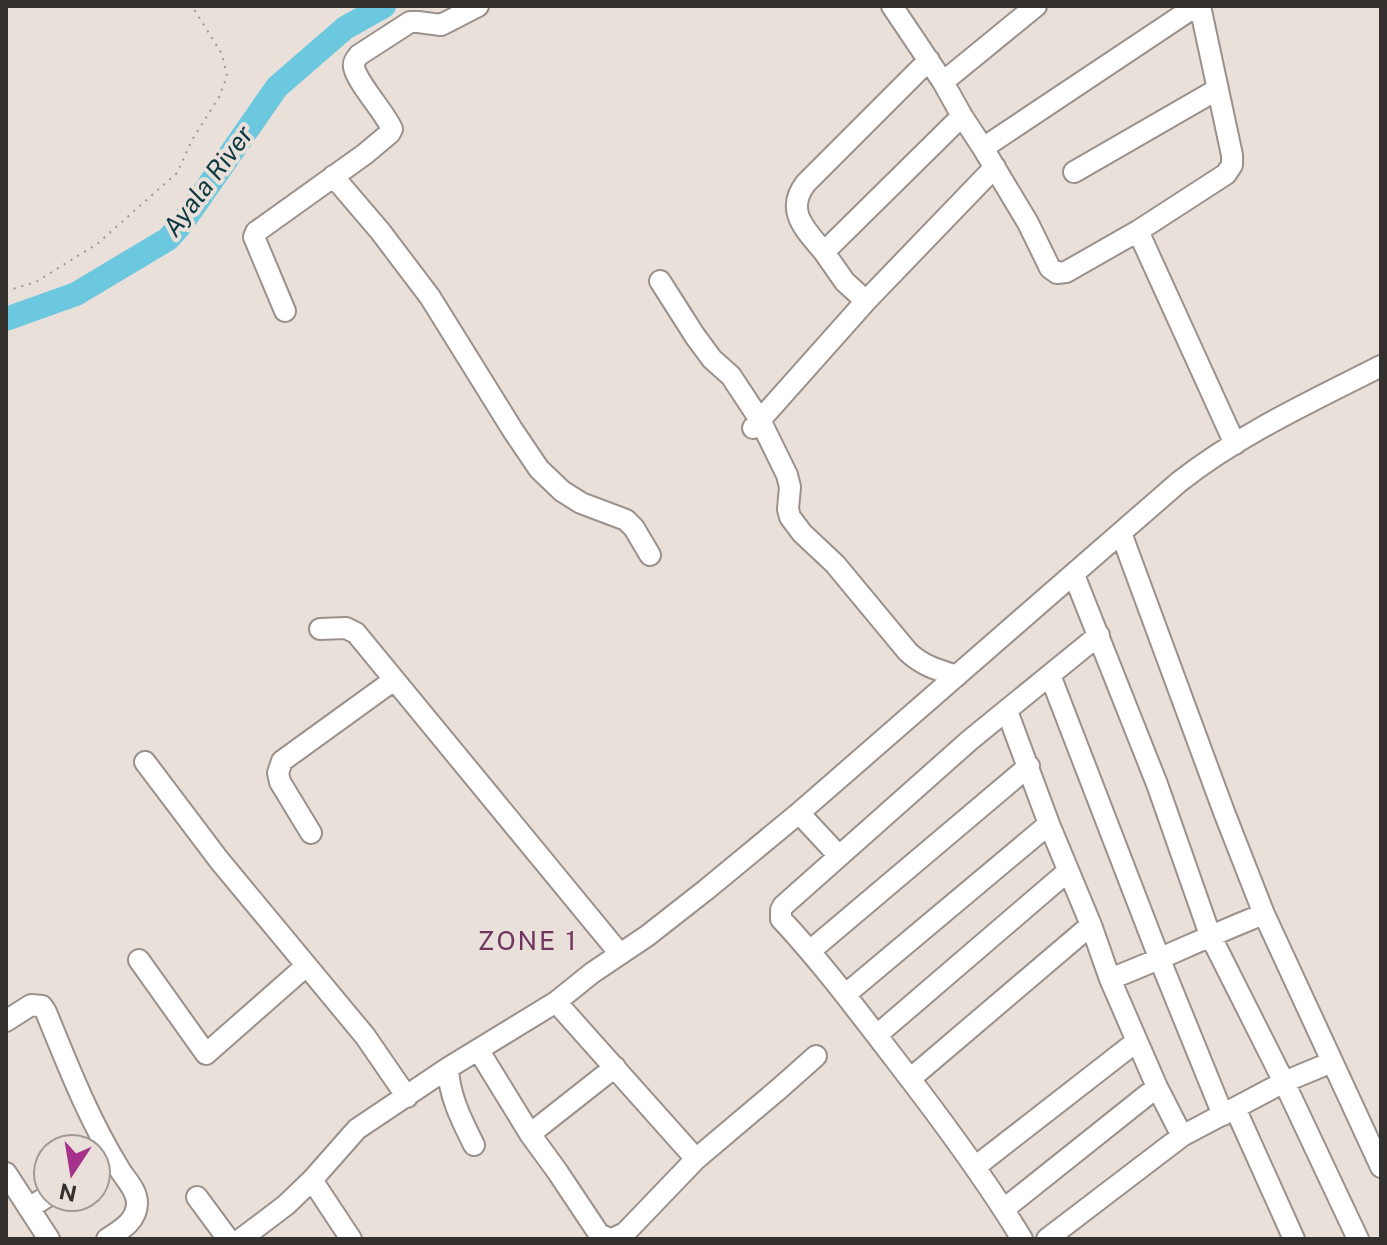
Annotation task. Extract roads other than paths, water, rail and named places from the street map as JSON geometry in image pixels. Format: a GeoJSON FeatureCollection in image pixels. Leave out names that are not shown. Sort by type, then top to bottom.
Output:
{"type":"FeatureCollection","features":[{"type":"Feature","properties":{"kind":"street"},"geometry":{"type":"LineString","coordinates":[[285,311],[254,237],[256,232],[365,154],[392,129],[354,67],[355,60],[410,22],[441,25],[478,6]]}},
{"type":"Feature","properties":{"kind":"street"},"geometry":{"type":"LineString","coordinates":[[943,82],[1036,6]]}},
{"type":"Feature","properties":{"kind":"street"},"geometry":{"type":"LineString","coordinates":[[898,8],[1028,223],[1050,268],[1057,273],[1066,272],[1138,231],[1226,174],[1232,165],[1198,6],[983,148]]}},
{"type":"Feature","properties":{"kind":"street"},"geometry":{"type":"LineString","coordinates":[[866,301],[845,282],[800,221],[796,209],[798,193],[929,60]]}},
{"type":"Feature","properties":{"kind":"street"},"geometry":{"type":"LineString","coordinates":[[1074,172],[1218,89]]}},
{"type":"Feature","properties":{"kind":"street"},"geometry":{"type":"LineString","coordinates":[[824,252],[962,116]]}},
{"type":"Feature","properties":{"kind":"street"},"geometry":{"type":"LineString","coordinates":[[756,425],[866,301],[995,167]]}},
{"type":"Feature","properties":{"kind":"street"},"geometry":{"type":"LineString","coordinates":[[333,176],[430,297],[539,469],[562,491],[581,503],[626,520],[650,555]]}},
{"type":"Feature","properties":{"kind":"street"},"geometry":{"type":"LineString","coordinates":[[1138,231],[1235,444]]}},
{"type":"Feature","properties":{"kind":"street"},"geometry":{"type":"LineString","coordinates":[[660,281],[712,359],[731,376],[787,475],[790,517],[802,533],[835,564],[918,662],[957,676]]}},
{"type":"Feature","properties":{"kind":"street"},"geometry":{"type":"LineString","coordinates":[[241,1239],[286,1205],[357,1129],[448,1068],[556,1002],[707,889],[1206,461],[1291,411],[1381,366]]}},
{"type":"Feature","properties":{"kind":"street"},"geometry":{"type":"LineString","coordinates":[[1121,533],[1264,914],[1381,1167]]}},
{"type":"Feature","properties":{"kind":"street"},"geometry":{"type":"LineString","coordinates":[[1074,575],[1157,784],[1210,935],[1358,1239]]}},
{"type":"Feature","properties":{"kind":"street"},"geometry":{"type":"LineString","coordinates":[[320,629],[346,628],[356,633],[620,954]]}},
{"type":"Feature","properties":{"kind":"street"},"geometry":{"type":"LineString","coordinates":[[1022,1239],[975,1167],[877,1035],[781,919],[781,910],[970,740],[1099,635]]}},
{"type":"Feature","properties":{"kind":"street"},"geometry":{"type":"LineString","coordinates":[[1050,675],[1160,960],[1229,1112],[1294,1239]]}},
{"type":"Feature","properties":{"kind":"street"},"geometry":{"type":"LineString","coordinates":[[311,833],[280,782],[278,773],[282,761],[394,680]]}},
{"type":"Feature","properties":{"kind":"street"},"geometry":{"type":"LineString","coordinates":[[1007,711],[1110,979],[1182,1136]]}},
{"type":"Feature","properties":{"kind":"street"},"geometry":{"type":"LineString","coordinates":[[145,762],[219,860],[365,1036],[407,1097]]}},
{"type":"Feature","properties":{"kind":"street"},"geometry":{"type":"LineString","coordinates":[[810,951],[1029,766]]}},
{"type":"Feature","properties":{"kind":"street"},"geometry":{"type":"LineString","coordinates":[[799,813],[839,856]]}},
{"type":"Feature","properties":{"kind":"street"},"geometry":{"type":"LineString","coordinates":[[846,994],[1049,824]]}},
{"type":"Feature","properties":{"kind":"street"},"geometry":{"type":"LineString","coordinates":[[877,1035],[1067,872]]}},
{"type":"Feature","properties":{"kind":"street"},"geometry":{"type":"LineString","coordinates":[[1110,979],[1264,914]]}},
{"type":"Feature","properties":{"kind":"street"},"geometry":{"type":"LineString","coordinates":[[910,1079],[1091,925]]}},
{"type":"Feature","properties":{"kind":"street"},"geometry":{"type":"LineString","coordinates":[[139,960],[206,1054],[306,966]]}},
{"type":"Feature","properties":{"kind":"street"},"geometry":{"type":"LineString","coordinates":[[556,1002],[696,1159]]}},
{"type":"Feature","properties":{"kind":"street"},"geometry":{"type":"LineString","coordinates":[[6,1021],[31,1005],[42,1006],[80,1096],[136,1194],[137,1205],[132,1220],[107,1239]]}},
{"type":"Feature","properties":{"kind":"street"},"geometry":{"type":"LineString","coordinates":[[975,1167],[1137,1041]]}},
{"type":"Feature","properties":{"kind":"street"},"geometry":{"type":"LineString","coordinates":[[479,1051],[530,1134],[599,1234],[610,1239],[625,1233],[696,1159],[816,1056]]}},
{"type":"Feature","properties":{"kind":"street"},"geometry":{"type":"LineString","coordinates":[[1047,1239],[1182,1136],[1284,1082],[1332,1062]]}},
{"type":"Feature","properties":{"kind":"street"},"geometry":{"type":"LineString","coordinates":[[530,1134],[615,1067]]}},
{"type":"Feature","properties":{"kind":"street"},"geometry":{"type":"LineString","coordinates":[[448,1068],[448,1082],[455,1103],[474,1145]]}},
{"type":"Feature","properties":{"kind":"street"},"geometry":{"type":"LineString","coordinates":[[1004,1209],[1157,1087]]}},
{"type":"Feature","properties":{"kind":"street"},"geometry":{"type":"LineString","coordinates":[[6,1173],[49,1239]]}},
{"type":"Feature","properties":{"kind":"street"},"geometry":{"type":"LineString","coordinates":[[312,1180],[351,1239]]}},
{"type":"Feature","properties":{"kind":"street"},"geometry":{"type":"LineString","coordinates":[[197,1197],[228,1239]]}},
{"type":"Feature","properties":{"kind":"waterway","name":"Ayala River"},"geometry":{"type":"LineString","coordinates":[[6,319],[76,294],[168,239],[277,87],[345,28],[384,6]]}},
{"type":"Feature","properties":{"kind":"district","name":"ZONE 1"},"geometry":{"type":"Point","coordinates":[528,941]}}]}
